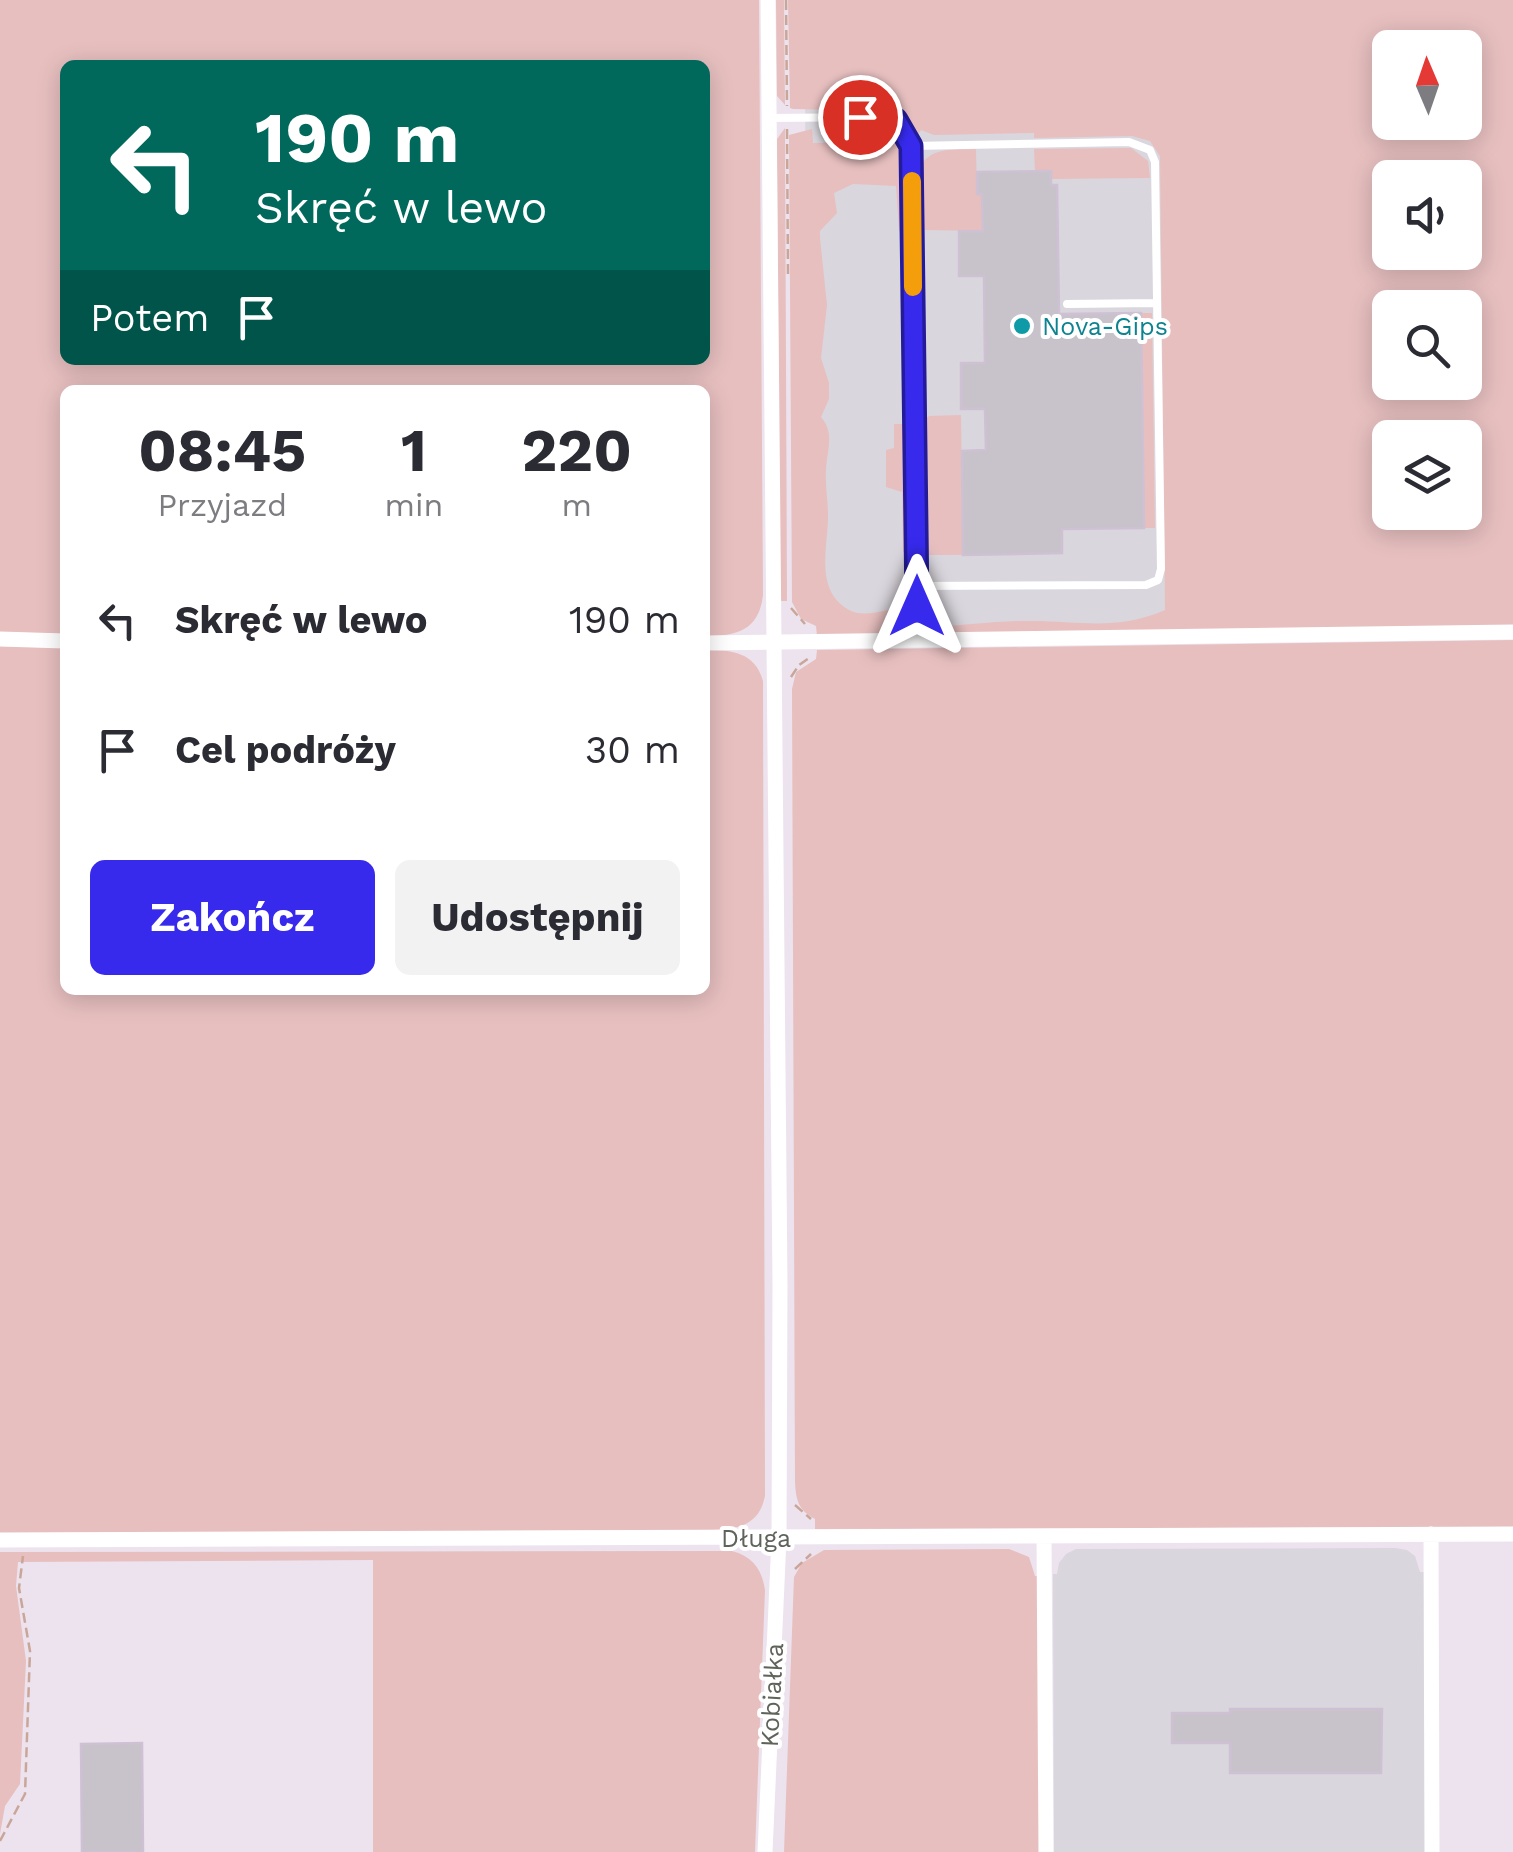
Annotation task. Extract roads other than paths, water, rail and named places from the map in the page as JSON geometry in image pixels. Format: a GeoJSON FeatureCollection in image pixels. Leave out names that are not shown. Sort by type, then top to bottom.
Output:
{"type":"FeatureCollection","features":[{"type":"Feature","properties":{"kind":"street","name":"Kobiałka"},"geometry":{"type":"LineString","coordinates":[[765,1852],[778,1538],[780,1285],[771,644],[768,0]]}},
{"type":"Feature","properties":{"kind":"street"},"geometry":{"type":"LineString","coordinates":[[710,643],[1513,632]]}},
{"type":"Feature","properties":{"kind":"street"},"geometry":{"type":"LineString","coordinates":[[0,638],[60,642]]}},
{"type":"Feature","properties":{"kind":"street"},"geometry":{"type":"LineString","coordinates":[[1431,1534],[1432,1852]]}},
{"type":"Feature","properties":{"kind":"street","name":"Długa"},"geometry":{"type":"LineString","coordinates":[[0,1540],[1513,1534]]}},
{"type":"Feature","properties":{"kind":"street"},"geometry":{"type":"LineString","coordinates":[[1044,1536],[1046,1852]]}},
{"type":"Feature","properties":{"kind":"lane"},"geometry":{"type":"LineString","coordinates":[[769,118],[884,117],[896,120],[911,142],[917,641]]}},
{"type":"Feature","properties":{"kind":"lane"},"geometry":{"type":"LineString","coordinates":[[911,142],[1128,142],[1150,150],[1155,162],[1161,569],[1158,580],[1146,584],[917,586]]}},
{"type":"Feature","properties":{"kind":"lane"},"geometry":{"type":"LineString","coordinates":[[1067,304],[1157,303]]}},
{"type":"Feature","properties":{"kind":"place","name":"Nova-Gips"},"geometry":{"type":"Point","coordinates":[1022,326]}}]}
